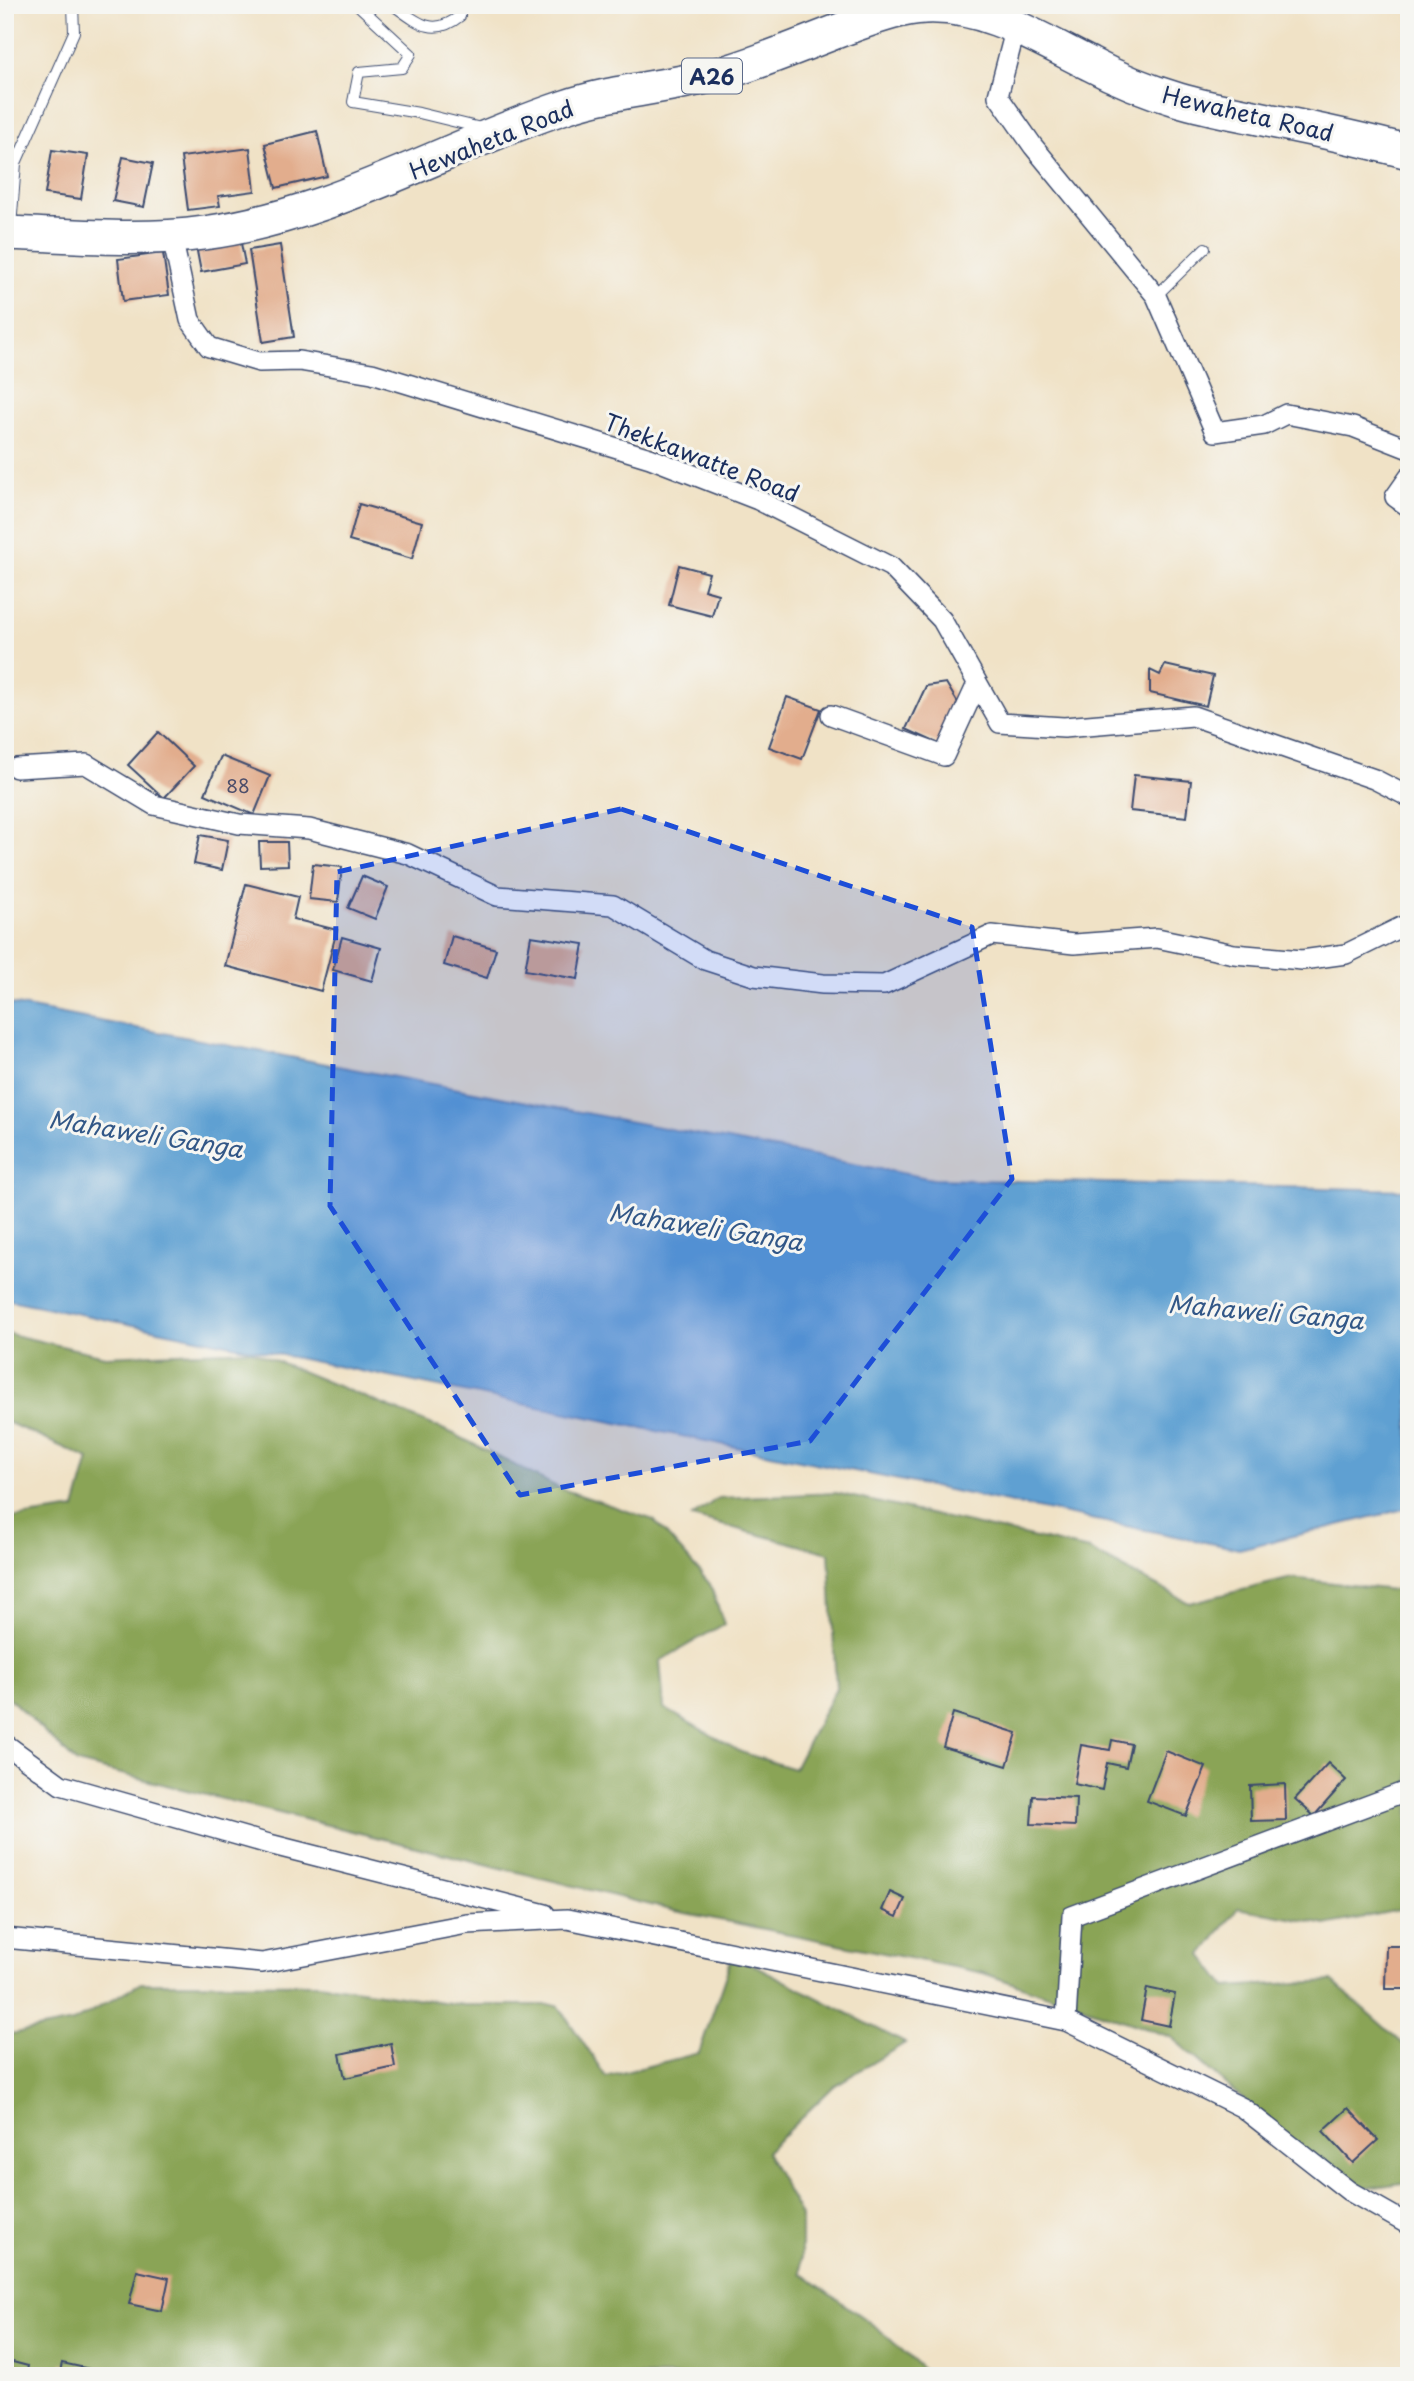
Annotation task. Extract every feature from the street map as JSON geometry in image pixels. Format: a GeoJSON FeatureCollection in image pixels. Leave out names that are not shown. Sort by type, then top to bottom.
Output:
{"type":"FeatureCollection","features":[{"type":"Feature","properties":{"kind":"highway","name":"Hewaheta Road"},"geometry":{"type":"LineString","coordinates":[[8,233],[172,237],[244,226],[329,201],[383,181],[495,132],[570,105],[730,71],[859,23],[906,9],[942,6],[978,13],[1016,27],[1118,77],[1179,100],[1409,152]]}},
{"type":"Feature","properties":{"kind":"street"},"geometry":{"type":"LineString","coordinates":[[1016,27],[998,96],[1033,146],[1156,296],[1215,432],[1264,425],[1286,414],[1353,427],[1409,449]]}},
{"type":"Feature","properties":{"kind":"street","name":"Thekkawatte Road"},"geometry":{"type":"LineString","coordinates":[[172,237],[190,320],[209,347],[259,362],[299,361],[372,373],[650,458],[758,500],[891,567],[942,620],[1000,723],[1064,727],[1193,716],[1374,779],[1409,797]]}},
{"type":"Feature","properties":{"kind":"street"},"geometry":{"type":"LineString","coordinates":[[1409,477],[1395,497],[1409,507]]}},
{"type":"Feature","properties":{"kind":"street"},"geometry":{"type":"LineString","coordinates":[[831,715],[944,756],[977,684]]}},
{"type":"Feature","properties":{"kind":"street"},"geometry":{"type":"LineString","coordinates":[[16,768],[86,764],[154,805],[239,824],[309,829],[408,854],[497,897],[613,905],[705,960],[754,976],[823,984],[884,985],[992,934],[1074,944],[1157,938],[1234,954],[1302,960],[1346,954],[1409,923]]}},
{"type":"Feature","properties":{"kind":"street"},"geometry":{"type":"LineString","coordinates":[[5,1744],[61,1785],[269,1844],[567,1919],[1066,2021],[1243,2108],[1349,2190],[1409,2225]]}},
{"type":"Feature","properties":{"kind":"street"},"geometry":{"type":"LineString","coordinates":[[1066,2021],[1072,1916],[1409,1790]]}},
{"type":"Feature","properties":{"kind":"street"},"geometry":{"type":"LineString","coordinates":[[5,1938],[262,1963],[467,1924],[567,1919]]}},
{"type":"Feature","properties":{"kind":"lane"},"geometry":{"type":"LineString","coordinates":[[8,233],[16,163],[74,32],[72,5]]}},
{"type":"Feature","properties":{"kind":"lane"},"geometry":{"type":"LineString","coordinates":[[358,5],[411,54],[402,68],[359,72],[354,102],[463,122],[495,132]]}},
{"type":"Feature","properties":{"kind":"lane"},"geometry":{"type":"LineString","coordinates":[[393,5],[424,26],[448,26],[460,16],[457,9],[451,5]]}},
{"type":"Feature","properties":{"kind":"lane"},"geometry":{"type":"LineString","coordinates":[[1156,296],[1205,248]]}},
{"type":"Feature","properties":{"kind":"highlighted area"},"geometry":{"type":"Polygon","coordinates":[[[621,809],[972,927],[1012,1179],[810,1441],[520,1495],[330,1206],[337,872],[621,809]]]}},
{"type":"Feature","properties":{"kind":"green space"},"geometry":{"type":"Polygon","coordinates":[[[5,1333],[105,1356],[250,1350],[454,1434],[559,1488],[654,1520],[710,1584],[724,1624],[660,1661],[664,1708],[741,1752],[794,1769],[836,1688],[829,1553],[692,1517],[718,1498],[836,1493],[1089,1550],[1189,1603],[1292,1578],[1409,1592],[1409,1908],[1326,1925],[1238,1908],[1202,1955],[1226,1987],[1332,1981],[1409,2049],[1409,2182],[1349,2191],[1171,2037],[983,1973],[675,1911],[77,1763],[5,1694],[5,1519],[75,1509],[89,1459],[5,1421],[5,1333]]]}},
{"type":"Feature","properties":{"kind":"green space"},"geometry":{"type":"Polygon","coordinates":[[[733,1954],[905,2043],[834,2086],[766,2152],[801,2216],[801,2273],[880,2330],[930,2376],[5,2376],[5,2035],[73,2022],[141,1983],[319,1984],[463,2005],[558,2005],[606,2077],[699,2053],[733,1954]]]}},
{"type":"Feature","properties":{"kind":"water","name":"Mahaweli Ganga"},"geometry":{"type":"Polygon","coordinates":[[[5,1003],[933,1179],[1409,1190],[1409,1508],[1239,1549],[5,1299],[5,1003]]]}},
{"type":"Feature","properties":{"kind":"building"},"geometry":{"type":"Polygon","coordinates":[[[317,131],[327,176],[276,188],[265,144],[317,131]]]}},
{"type":"Feature","properties":{"kind":"building"},"geometry":{"type":"Polygon","coordinates":[[[250,148],[255,191],[218,196],[220,206],[188,210],[181,157],[250,148]]]}},
{"type":"Feature","properties":{"kind":"building"},"geometry":{"type":"Polygon","coordinates":[[[52,150],[88,155],[81,199],[45,194],[52,150]]]}},
{"type":"Feature","properties":{"kind":"building"},"geometry":{"type":"Polygon","coordinates":[[[123,157],[153,163],[144,207],[113,201],[123,157]]]}},
{"type":"Feature","properties":{"kind":"building"},"geometry":{"type":"Polygon","coordinates":[[[240,238],[245,264],[201,272],[196,246],[240,238]]]}},
{"type":"Feature","properties":{"kind":"building"},"geometry":{"type":"Polygon","coordinates":[[[280,245],[294,337],[263,342],[249,250],[280,245]]]}},
{"type":"Feature","properties":{"kind":"building"},"geometry":{"type":"Polygon","coordinates":[[[163,253],[169,295],[123,301],[118,259],[163,253]]]}},
{"type":"Feature","properties":{"kind":"building"},"geometry":{"type":"Polygon","coordinates":[[[359,504],[422,522],[412,559],[349,541],[359,504]]]}},
{"type":"Feature","properties":{"kind":"building"},"geometry":{"type":"Polygon","coordinates":[[[679,565],[709,573],[704,590],[718,594],[712,616],[669,605],[679,565]]]}},
{"type":"Feature","properties":{"kind":"building"},"geometry":{"type":"Polygon","coordinates":[[[1165,665],[1213,676],[1206,706],[1150,693],[1150,670],[1160,675],[1165,665]]]}},
{"type":"Feature","properties":{"kind":"building"},"geometry":{"type":"Polygon","coordinates":[[[946,683],[958,703],[939,744],[906,729],[926,686],[946,683]]]}},
{"type":"Feature","properties":{"kind":"building"},"geometry":{"type":"Polygon","coordinates":[[[787,697],[821,709],[802,759],[769,747],[787,697]]]}},
{"type":"Feature","properties":{"kind":"building"},"geometry":{"type":"Polygon","coordinates":[[[158,732],[194,766],[164,798],[128,765],[158,732]]]}},
{"type":"Feature","properties":{"kind":"building"},"geometry":{"type":"Polygon","coordinates":[[[221,756],[270,776],[254,815],[205,794],[221,756]]]}},
{"type":"Feature","properties":{"kind":"building"},"geometry":{"type":"Polygon","coordinates":[[[1134,775],[1191,781],[1187,817],[1130,811],[1134,775]]]}},
{"type":"Feature","properties":{"kind":"building"},"geometry":{"type":"Polygon","coordinates":[[[200,835],[228,840],[222,870],[194,864],[200,835]]]}},
{"type":"Feature","properties":{"kind":"building"},"geometry":{"type":"Polygon","coordinates":[[[259,842],[287,842],[288,865],[260,866],[259,842]]]}},
{"type":"Feature","properties":{"kind":"building"},"geometry":{"type":"Polygon","coordinates":[[[313,864],[342,867],[338,902],[309,899],[313,864]]]}},
{"type":"Feature","properties":{"kind":"building"},"geometry":{"type":"Polygon","coordinates":[[[362,876],[388,887],[375,919],[348,908],[362,876]]]}},
{"type":"Feature","properties":{"kind":"building"},"geometry":{"type":"Polygon","coordinates":[[[246,884],[298,897],[293,919],[337,930],[321,991],[225,966],[246,884]]]}},
{"type":"Feature","properties":{"kind":"building"},"geometry":{"type":"Polygon","coordinates":[[[452,936],[496,949],[487,978],[444,965],[452,936]]]}},
{"type":"Feature","properties":{"kind":"building"},"geometry":{"type":"Polygon","coordinates":[[[531,936],[584,944],[578,979],[525,970],[531,936]]]}},
{"type":"Feature","properties":{"kind":"building"},"geometry":{"type":"Polygon","coordinates":[[[342,937],[381,948],[372,981],[333,970],[342,937]]]}},
{"type":"Feature","properties":{"kind":"building"},"geometry":{"type":"Polygon","coordinates":[[[953,1713],[1017,1733],[1007,1766],[943,1747],[953,1713]]]}},
{"type":"Feature","properties":{"kind":"building"},"geometry":{"type":"Polygon","coordinates":[[[1112,1740],[1131,1744],[1126,1767],[1107,1763],[1102,1790],[1074,1784],[1081,1745],[1110,1750],[1112,1740]]]}},
{"type":"Feature","properties":{"kind":"building"},"geometry":{"type":"Polygon","coordinates":[[[1166,1751],[1206,1767],[1186,1816],[1147,1801],[1166,1751]]]}},
{"type":"Feature","properties":{"kind":"building"},"geometry":{"type":"Polygon","coordinates":[[[1328,1763],[1346,1780],[1314,1816],[1295,1799],[1328,1763]]]}},
{"type":"Feature","properties":{"kind":"building"},"geometry":{"type":"Polygon","coordinates":[[[1285,1784],[1286,1820],[1251,1821],[1250,1786],[1285,1784]]]}},
{"type":"Feature","properties":{"kind":"building"},"geometry":{"type":"Polygon","coordinates":[[[1033,1796],[1076,1798],[1075,1826],[1031,1824],[1033,1796]]]}},
{"type":"Feature","properties":{"kind":"building"},"geometry":{"type":"Polygon","coordinates":[[[890,1892],[905,1899],[897,1917],[882,1910],[890,1892]]]}},
{"type":"Feature","properties":{"kind":"building"},"geometry":{"type":"Polygon","coordinates":[[[1386,1946],[1409,1946],[1409,1989],[1385,1989],[1386,1946]]]}},
{"type":"Feature","properties":{"kind":"building"},"geometry":{"type":"Polygon","coordinates":[[[1147,1988],[1175,1994],[1169,2026],[1141,2020],[1147,1988]]]}},
{"type":"Feature","properties":{"kind":"building"},"geometry":{"type":"Polygon","coordinates":[[[391,2043],[395,2067],[345,2078],[340,2054],[391,2043]]]}},
{"type":"Feature","properties":{"kind":"building"},"geometry":{"type":"Polygon","coordinates":[[[1348,2108],[1378,2140],[1353,2163],[1323,2131],[1348,2108]]]}},
{"type":"Feature","properties":{"kind":"building"},"geometry":{"type":"Polygon","coordinates":[[[137,2271],[169,2278],[162,2311],[129,2304],[137,2271]]]}},
{"type":"Feature","properties":{"kind":"building"},"geometry":{"type":"Polygon","coordinates":[[[5,2360],[28,2366],[26,2376],[5,2376],[5,2360]]]}},
{"type":"Feature","properties":{"kind":"building"},"geometry":{"type":"Polygon","coordinates":[[[62,2363],[90,2369],[88,2376],[59,2376],[62,2363]]]}}]}
